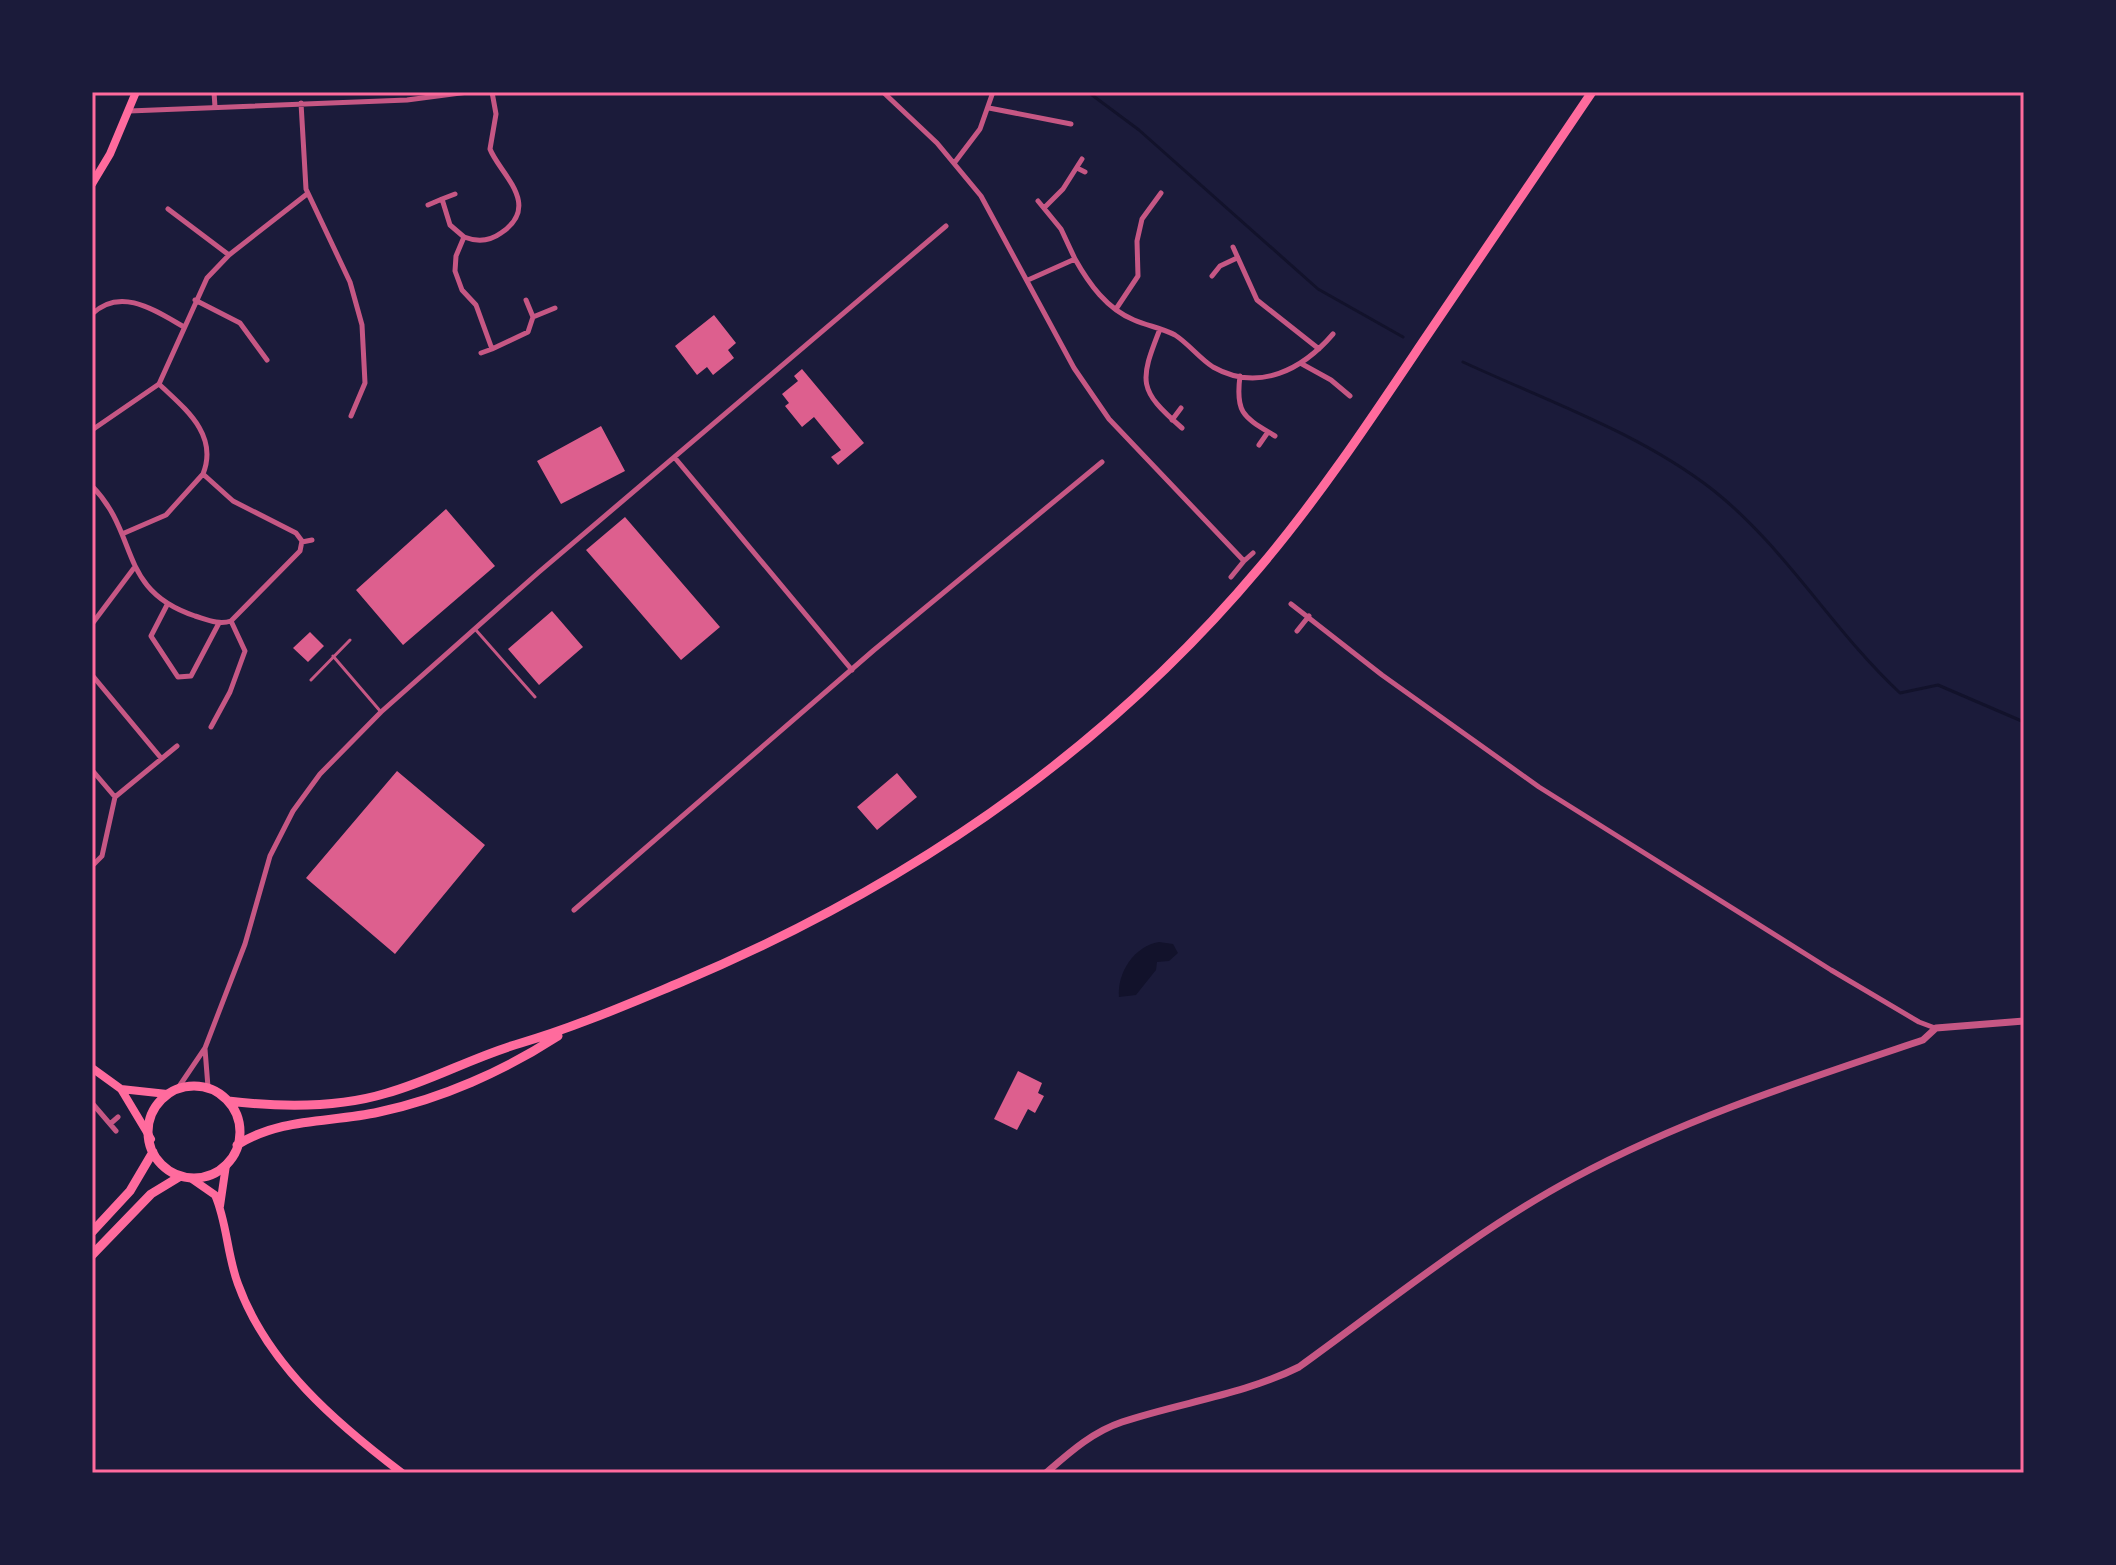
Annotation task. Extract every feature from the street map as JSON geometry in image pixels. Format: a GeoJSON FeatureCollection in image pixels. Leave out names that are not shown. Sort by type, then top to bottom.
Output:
{"type":"FeatureCollection","features":[{"type":"Feature","properties":{"kind":"highway"},"geometry":{"type":"LineString","coordinates":[[228,1101],[311,1103],[375,1096],[513,1045],[567,1030],[777,939],[913,866],[973,828],[1072,754],[1151,684],[1258,569],[1317,495],[1592,92]]}},
{"type":"Feature","properties":{"kind":"highway"},"geometry":{"type":"LineString","coordinates":[[237,1145],[278,1126],[356,1117],[406,1105],[519,1061],[567,1030]]}},
{"type":"Feature","properties":{"kind":"highway"},"geometry":{"type":"LineString","coordinates":[[198,1084],[208,1087],[228,1101],[236,1113],[237,1145],[226,1165],[211,1176],[192,1179],[179,1177],[153,1152],[154,1113],[167,1094],[178,1088],[198,1084]]}},
{"type":"Feature","properties":{"kind":"highway"},"geometry":{"type":"LineString","coordinates":[[92,1232],[130,1191],[153,1152]]}},
{"type":"Feature","properties":{"kind":"highway"},"geometry":{"type":"LineString","coordinates":[[92,1255],[151,1194],[179,1177]]}},
{"type":"Feature","properties":{"kind":"main road"},"geometry":{"type":"LineString","coordinates":[[92,184],[136,92]]}},
{"type":"Feature","properties":{"kind":"main road"},"geometry":{"type":"LineString","coordinates":[[92,1068],[121,1089],[151,1139]]}},
{"type":"Feature","properties":{"kind":"main road"},"geometry":{"type":"LineString","coordinates":[[121,1089],[167,1094]]}},
{"type":"Feature","properties":{"kind":"main road"},"geometry":{"type":"LineString","coordinates":[[226,1165],[220,1206],[227,1252],[239,1288],[275,1352],[334,1418],[402,1473]]}},
{"type":"Feature","properties":{"kind":"main road"},"geometry":{"type":"LineString","coordinates":[[192,1179],[206,1186],[220,1206]]}},
{"type":"Feature","properties":{"kind":"street"},"geometry":{"type":"LineString","coordinates":[[214,92],[215,107]]}},
{"type":"Feature","properties":{"kind":"street"},"geometry":{"type":"LineString","coordinates":[[370,92],[370,101]]}},
{"type":"Feature","properties":{"kind":"street"},"geometry":{"type":"LineString","coordinates":[[128,111],[370,101],[468,92]]}},
{"type":"Feature","properties":{"kind":"street"},"geometry":{"type":"LineString","coordinates":[[442,199],[450,225],[464,237],[479,241],[499,235],[510,225],[516,210],[513,182],[489,147],[496,112],[492,92]]}},
{"type":"Feature","properties":{"kind":"street"},"geometry":{"type":"LineString","coordinates":[[883,92],[955,162],[987,206],[1074,368],[1109,419],[1244,561]]}},
{"type":"Feature","properties":{"kind":"street"},"geometry":{"type":"LineString","coordinates":[[955,162],[973,140],[989,108],[993,92]]}},
{"type":"Feature","properties":{"kind":"street"},"geometry":{"type":"LineString","coordinates":[[301,103],[307,194],[347,274],[362,325],[365,383],[351,416]]}},
{"type":"Feature","properties":{"kind":"street"},"geometry":{"type":"LineString","coordinates":[[989,108],[1071,124]]}},
{"type":"Feature","properties":{"kind":"street"},"geometry":{"type":"LineString","coordinates":[[1045,207],[1082,159]]}},
{"type":"Feature","properties":{"kind":"street"},"geometry":{"type":"LineString","coordinates":[[1077,168],[1085,172]]}},
{"type":"Feature","properties":{"kind":"street"},"geometry":{"type":"LineString","coordinates":[[1116,309],[1138,276],[1138,231],[1161,193]]}},
{"type":"Feature","properties":{"kind":"street"},"geometry":{"type":"LineString","coordinates":[[92,430],[159,384],[207,278],[229,255],[307,194]]}},
{"type":"Feature","properties":{"kind":"street"},"geometry":{"type":"LineString","coordinates":[[428,205],[455,194]]}},
{"type":"Feature","properties":{"kind":"street"},"geometry":{"type":"LineString","coordinates":[[1038,201],[1065,234],[1075,259],[1092,286],[1116,309],[1184,342],[1210,365],[1240,376],[1277,374],[1302,364],[1333,334]]}},
{"type":"Feature","properties":{"kind":"street"},"geometry":{"type":"LineString","coordinates":[[168,209],[229,255]]}},
{"type":"Feature","properties":{"kind":"street"},"geometry":{"type":"LineString","coordinates":[[178,1088],[205,1048],[245,944],[260,880],[281,831],[320,774],[381,712],[475,629],[946,226]]}},
{"type":"Feature","properties":{"kind":"street"},"geometry":{"type":"LineString","coordinates":[[464,237],[456,256],[455,271],[462,290],[476,305],[492,349]]}},
{"type":"Feature","properties":{"kind":"street"},"geometry":{"type":"LineString","coordinates":[[1233,247],[1250,289],[1261,305],[1319,349]]}},
{"type":"Feature","properties":{"kind":"street"},"geometry":{"type":"LineString","coordinates":[[1212,276],[1220,266],[1237,258]]}},
{"type":"Feature","properties":{"kind":"street"},"geometry":{"type":"LineString","coordinates":[[1028,280],[1075,259]]}},
{"type":"Feature","properties":{"kind":"street"},"geometry":{"type":"LineString","coordinates":[[195,300],[243,325],[267,360]]}},
{"type":"Feature","properties":{"kind":"street"},"geometry":{"type":"LineString","coordinates":[[481,353],[528,332],[533,317],[526,300]]}},
{"type":"Feature","properties":{"kind":"street"},"geometry":{"type":"LineString","coordinates":[[92,314],[103,306],[123,301],[147,306],[184,327]]}},
{"type":"Feature","properties":{"kind":"street"},"geometry":{"type":"LineString","coordinates":[[533,317],[555,308]]}},
{"type":"Feature","properties":{"kind":"street"},"geometry":{"type":"LineString","coordinates":[[1160,329],[1144,381],[1149,397],[1182,428]]}},
{"type":"Feature","properties":{"kind":"street"},"geometry":{"type":"LineString","coordinates":[[1302,364],[1331,380],[1350,396]]}},
{"type":"Feature","properties":{"kind":"street"},"geometry":{"type":"LineString","coordinates":[[1240,376],[1240,410],[1275,436]]}},
{"type":"Feature","properties":{"kind":"street"},"geometry":{"type":"LineString","coordinates":[[122,534],[166,515],[203,474],[208,452],[202,429],[159,384]]}},
{"type":"Feature","properties":{"kind":"street"},"geometry":{"type":"LineString","coordinates":[[1172,420],[1181,408]]}},
{"type":"Feature","properties":{"kind":"street"},"geometry":{"type":"LineString","coordinates":[[1259,445],[1268,432]]}},
{"type":"Feature","properties":{"kind":"street"},"geometry":{"type":"LineString","coordinates":[[675,458],[852,670]]}},
{"type":"Feature","properties":{"kind":"street"},"geometry":{"type":"LineString","coordinates":[[574,910],[852,670],[1102,462]]}},
{"type":"Feature","properties":{"kind":"street"},"geometry":{"type":"LineString","coordinates":[[203,474],[233,501],[290,529],[302,542]]}},
{"type":"Feature","properties":{"kind":"street"},"geometry":{"type":"LineString","coordinates":[[92,486],[109,509],[134,568],[149,590],[167,605],[219,623],[231,621],[298,552],[302,542]]}},
{"type":"Feature","properties":{"kind":"street"},"geometry":{"type":"LineString","coordinates":[[302,542],[312,540]]}},
{"type":"Feature","properties":{"kind":"street"},"geometry":{"type":"LineString","coordinates":[[1231,577],[1253,553]]}},
{"type":"Feature","properties":{"kind":"street"},"geometry":{"type":"LineString","coordinates":[[92,624],[134,568]]}},
{"type":"Feature","properties":{"kind":"street"},"geometry":{"type":"LineString","coordinates":[[1291,604],[1382,675],[1539,787],[1919,1022],[1936,1028],[2024,1021]]}},
{"type":"Feature","properties":{"kind":"street"},"geometry":{"type":"LineString","coordinates":[[167,605],[152,638],[175,675],[181,678],[192,675],[219,623]]}},
{"type":"Feature","properties":{"kind":"street"},"geometry":{"type":"LineString","coordinates":[[1297,631],[1309,616]]}},
{"type":"Feature","properties":{"kind":"street"},"geometry":{"type":"LineString","coordinates":[[211,727],[230,692],[245,651],[231,621]]}},
{"type":"Feature","properties":{"kind":"street"},"geometry":{"type":"LineString","coordinates":[[92,675],[161,758]]}},
{"type":"Feature","properties":{"kind":"street"},"geometry":{"type":"LineString","coordinates":[[92,866],[102,856],[115,797],[177,746]]}},
{"type":"Feature","properties":{"kind":"street"},"geometry":{"type":"LineString","coordinates":[[92,770],[115,797]]}},
{"type":"Feature","properties":{"kind":"street"},"geometry":{"type":"LineString","coordinates":[[1046,1473],[1075,1448],[1121,1422],[1265,1384],[1299,1367],[1450,1258],[1573,1178],[1669,1131],[1744,1100],[1923,1040],[1936,1028]]}},
{"type":"Feature","properties":{"kind":"street"},"geometry":{"type":"LineString","coordinates":[[205,1048],[208,1087]]}},
{"type":"Feature","properties":{"kind":"street"},"geometry":{"type":"LineString","coordinates":[[92,1103],[116,1131]]}},
{"type":"Feature","properties":{"kind":"street"},"geometry":{"type":"LineString","coordinates":[[110,1124],[118,1117]]}},
{"type":"Feature","properties":{"kind":"lane"},"geometry":{"type":"LineString","coordinates":[[475,629],[535,697]]}},
{"type":"Feature","properties":{"kind":"lane"},"geometry":{"type":"LineString","coordinates":[[311,680],[350,640]]}},
{"type":"Feature","properties":{"kind":"lane"},"geometry":{"type":"LineString","coordinates":[[333,656],[381,712]]}},
{"type":"Feature","properties":{"kind":"shaded area"},"geometry":{"type":"Polygon","coordinates":[[[1159,942],[1173,944],[1178,953],[1169,961],[1157,962],[1156,970],[1136,995],[1119,997],[1121,979],[1129,962],[1142,949],[1159,942]]]}},
{"type":"Feature","properties":{"kind":"building"},"geometry":{"type":"Polygon","coordinates":[[[714,315],[736,343],[728,350],[734,358],[713,375],[707,367],[697,375],[675,346],[714,315]]]}},
{"type":"Feature","properties":{"kind":"building"},"geometry":{"type":"Polygon","coordinates":[[[802,369],[864,443],[838,465],[831,457],[841,450],[814,417],[802,427],[785,406],[789,403],[782,394],[798,381],[794,376],[802,369]]]}},
{"type":"Feature","properties":{"kind":"building"},"geometry":{"type":"Polygon","coordinates":[[[601,426],[625,471],[561,504],[537,461],[601,426]]]}},
{"type":"Feature","properties":{"kind":"building"},"geometry":{"type":"Polygon","coordinates":[[[446,509],[495,566],[403,645],[356,590],[446,509]]]}},
{"type":"Feature","properties":{"kind":"building"},"geometry":{"type":"Polygon","coordinates":[[[625,517],[720,627],[681,660],[586,550],[625,517]]]}},
{"type":"Feature","properties":{"kind":"building"},"geometry":{"type":"Polygon","coordinates":[[[552,611],[583,647],[539,685],[508,649],[552,611]]]}},
{"type":"Feature","properties":{"kind":"building"},"geometry":{"type":"Polygon","coordinates":[[[310,632],[324,646],[308,662],[293,648],[310,632]]]}},
{"type":"Feature","properties":{"kind":"building"},"geometry":{"type":"Polygon","coordinates":[[[397,771],[485,845],[395,954],[306,878],[397,771]]]}},
{"type":"Feature","properties":{"kind":"building"},"geometry":{"type":"Polygon","coordinates":[[[897,773],[917,797],[877,830],[857,807],[897,773]]]}},
{"type":"Feature","properties":{"kind":"building"},"geometry":{"type":"Polygon","coordinates":[[[1018,1071],[1042,1083],[1038,1093],[1044,1096],[1035,1113],[1028,1109],[1017,1130],[994,1119],[1018,1071]]]}},
{"type":"Feature","properties":{"kind":"waterway"},"geometry":{"type":"LineString","coordinates":[[1088,92],[1139,130],[1318,289],[1403,337]]}},
{"type":"Feature","properties":{"kind":"waterway"},"geometry":{"type":"LineString","coordinates":[[1463,362],[1624,435],[1655,451],[1713,490],[1763,537],[1900,693],[1938,685],[2024,722]]}}]}
